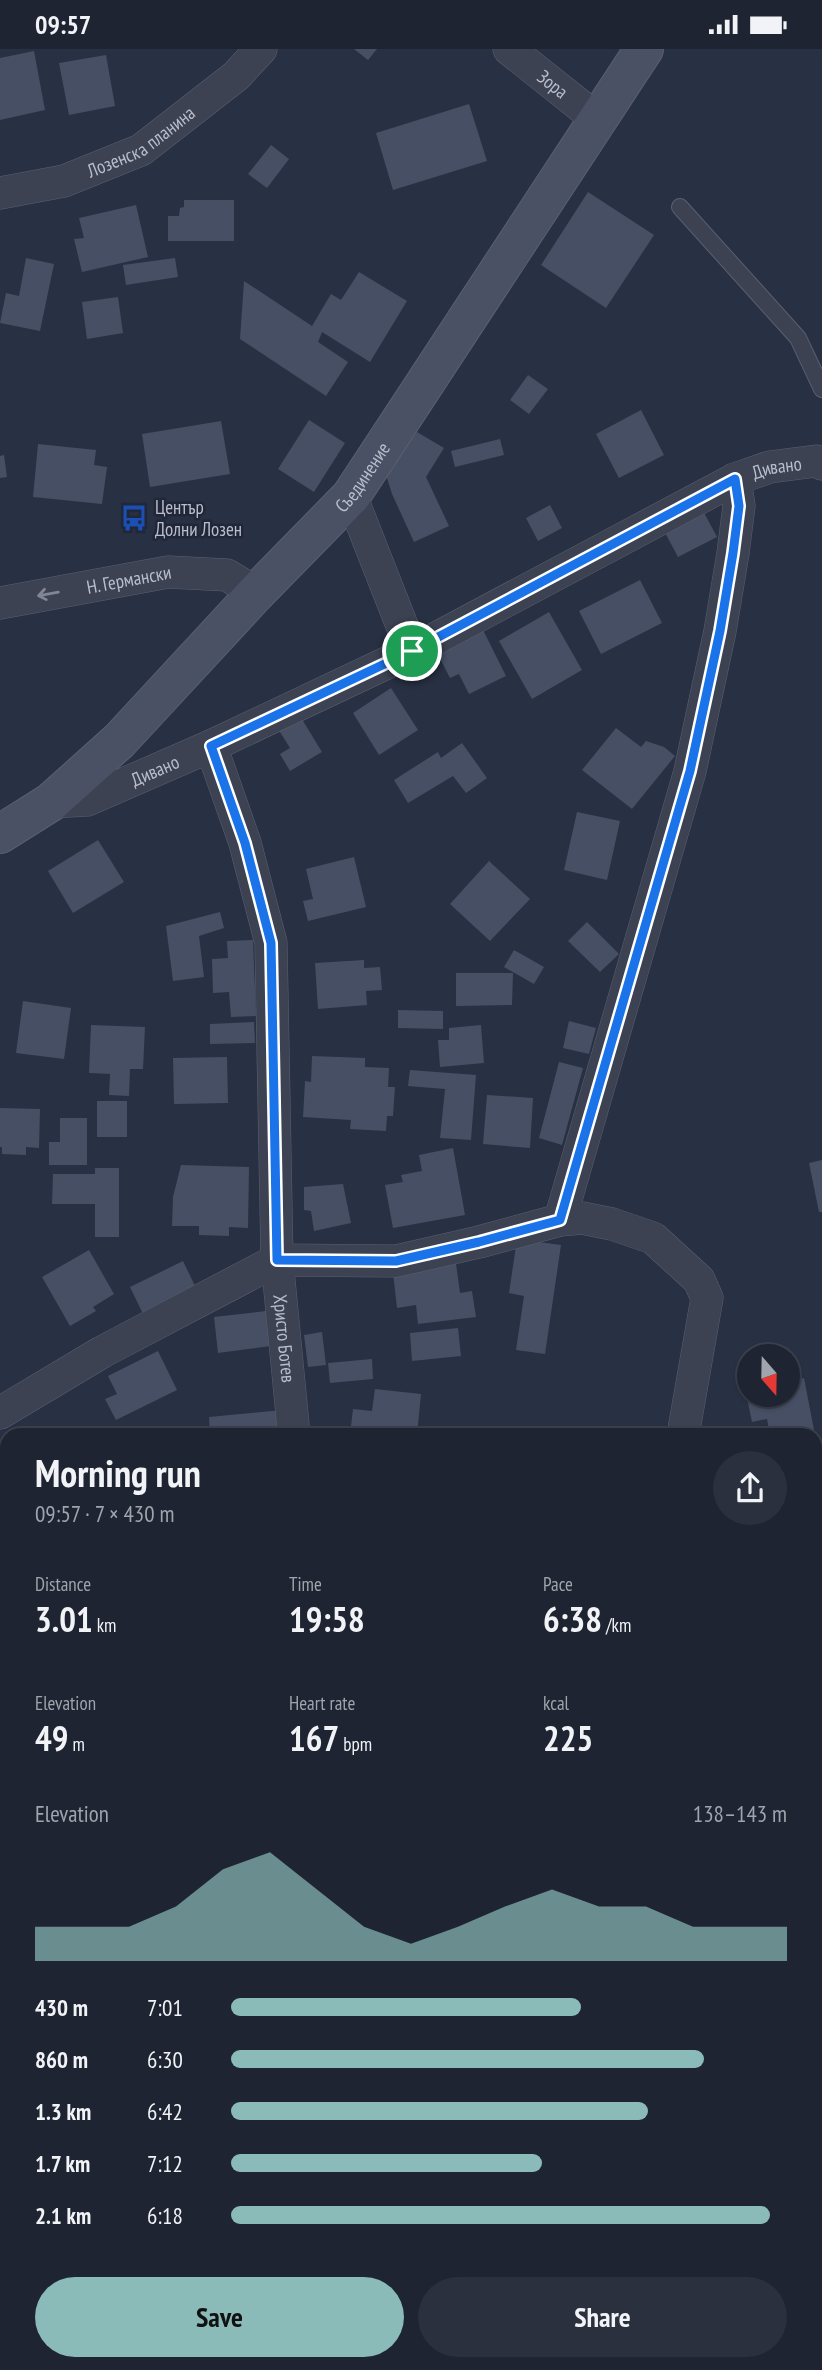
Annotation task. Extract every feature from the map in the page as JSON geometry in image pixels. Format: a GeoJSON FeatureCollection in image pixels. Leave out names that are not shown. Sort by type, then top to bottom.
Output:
{"type":"FeatureCollection","features":[{"type":"Feature","properties":{"kind":"street","name":"Лозенска планина"},"geometry":{"type":"LineString","coordinates":[[0,193],[64,181],[141,150],[236,76],[261,49]]}},
{"type":"Feature","properties":{"kind":"street","name":"Зора"},"geometry":{"type":"LineString","coordinates":[[509,49],[597,119]]}},
{"type":"Feature","properties":{"kind":"street","name":"Съединение"},"geometry":{"type":"LineString","coordinates":[[0,834],[51,802],[119,741],[256,593],[351,496],[644,49]]}},
{"type":"Feature","properties":{"kind":"street","name":"Дивано"},"geometry":{"type":"LineString","coordinates":[[51,802],[87,800],[211,746],[412,651],[735,479],[770,467],[816,461],[822,464]]}},
{"type":"Feature","properties":{"kind":"street"},"geometry":{"type":"LineString","coordinates":[[560,1220],[690,771],[720,631],[733,553],[739,506],[735,479]]}},
{"type":"Feature","properties":{"kind":"street"},"geometry":{"type":"LineString","coordinates":[[351,496],[412,651]]}},
{"type":"Feature","properties":{"kind":"street","name":"Н. Германски"},"geometry":{"type":"LineString","coordinates":[[0,603],[168,572],[227,575],[256,593]]}},
{"type":"Feature","properties":{"kind":"street","name":"Христо Ботев"},"geometry":{"type":"LineString","coordinates":[[211,746],[245,843],[271,943],[277,1260],[293,1428]]}},
{"type":"Feature","properties":{"kind":"street"},"geometry":{"type":"LineString","coordinates":[[0,1413],[102,1352],[277,1260],[396,1261],[560,1220],[582,1218],[602,1221],[653,1238],[699,1280],[707,1298],[684,1428]]}},
{"type":"Feature","properties":{"kind":"lane"},"geometry":{"type":"LineString","coordinates":[[680,207],[798,338],[822,389]]}},
{"type":"Feature","properties":{"kind":"building"},"geometry":{"type":"Polygon","coordinates":[[[354,49],[377,49],[368,60],[354,49]]]}},
{"type":"Feature","properties":{"kind":"building"},"geometry":{"type":"Polygon","coordinates":[[[34,51],[45,110],[0,120],[0,58],[34,51]]]}},
{"type":"Feature","properties":{"kind":"building"},"geometry":{"type":"Polygon","coordinates":[[[106,55],[115,106],[69,115],[59,63],[106,55]]]}},
{"type":"Feature","properties":{"kind":"building"},"geometry":{"type":"Polygon","coordinates":[[[469,104],[487,161],[393,190],[376,133],[469,104]]]}},
{"type":"Feature","properties":{"kind":"building"},"geometry":{"type":"Polygon","coordinates":[[[271,145],[289,159],[267,188],[248,174],[271,145]]]}},
{"type":"Feature","properties":{"kind":"building"},"geometry":{"type":"Polygon","coordinates":[[[588,192],[654,235],[606,308],[541,265],[588,192]]]}},
{"type":"Feature","properties":{"kind":"building"},"geometry":{"type":"Polygon","coordinates":[[[184,200],[234,200],[234,241],[168,241],[168,216],[179,216],[184,200]]]}},
{"type":"Feature","properties":{"kind":"building"},"geometry":{"type":"Polygon","coordinates":[[[136,205],[148,257],[82,272],[74,239],[84,238],[79,218],[136,205]]]}},
{"type":"Feature","properties":{"kind":"building"},"geometry":{"type":"Polygon","coordinates":[[[26,258],[54,264],[40,331],[0,323],[6,293],[19,296],[26,258]]]}},
{"type":"Feature","properties":{"kind":"building"},"geometry":{"type":"Polygon","coordinates":[[[175,258],[178,277],[126,285],[123,265],[175,258]]]}},
{"type":"Feature","properties":{"kind":"building"},"geometry":{"type":"Polygon","coordinates":[[[359,272],[407,301],[370,362],[322,332],[318,342],[348,362],[326,396],[240,339],[244,281],[312,326],[331,294],[341,300],[359,272]]]}},
{"type":"Feature","properties":{"kind":"building"},"geometry":{"type":"Polygon","coordinates":[[[118,297],[123,333],[87,339],[82,302],[118,297]]]}},
{"type":"Feature","properties":{"kind":"building"},"geometry":{"type":"Polygon","coordinates":[[[528,375],[548,389],[529,414],[510,400],[528,375]]]}},
{"type":"Feature","properties":{"kind":"building"},"geometry":{"type":"Polygon","coordinates":[[[641,410],[664,455],[619,478],[596,434],[641,410]]]}},
{"type":"Feature","properties":{"kind":"building"},"geometry":{"type":"Polygon","coordinates":[[[309,420],[345,443],[314,492],[278,469],[309,420]]]}},
{"type":"Feature","properties":{"kind":"building"},"geometry":{"type":"Polygon","coordinates":[[[221,421],[230,474],[150,487],[142,434],[221,421]]]}},
{"type":"Feature","properties":{"kind":"building"},"geometry":{"type":"Polygon","coordinates":[[[417,432],[444,448],[426,477],[449,526],[414,542],[386,475],[417,432]]]}},
{"type":"Feature","properties":{"kind":"building"},"geometry":{"type":"Polygon","coordinates":[[[500,439],[504,455],[455,467],[451,451],[500,439]]]}},
{"type":"Feature","properties":{"kind":"building"},"geometry":{"type":"Polygon","coordinates":[[[38,444],[96,450],[94,465],[107,467],[102,504],[33,497],[38,444]]]}},
{"type":"Feature","properties":{"kind":"building"},"geometry":{"type":"Polygon","coordinates":[[[4,455],[7,477],[0,478],[0,456],[4,455]]]}},
{"type":"Feature","properties":{"kind":"building"},"geometry":{"type":"Polygon","coordinates":[[[550,505],[562,528],[538,541],[526,518],[550,505]]]}},
{"type":"Feature","properties":{"kind":"building"},"geometry":{"type":"Polygon","coordinates":[[[701,507],[717,537],[678,557],[662,527],[701,507]]]}},
{"type":"Feature","properties":{"kind":"building"},"geometry":{"type":"Polygon","coordinates":[[[640,580],[662,623],[601,654],[579,611],[640,580]]]}},
{"type":"Feature","properties":{"kind":"building"},"geometry":{"type":"Polygon","coordinates":[[[549,612],[582,670],[532,699],[499,641],[549,612]]]}},
{"type":"Feature","properties":{"kind":"building"},"geometry":{"type":"Polygon","coordinates":[[[479,622],[506,676],[469,694],[459,674],[450,678],[433,645],[479,622]]]}},
{"type":"Feature","properties":{"kind":"building"},"geometry":{"type":"Polygon","coordinates":[[[391,688],[418,730],[379,755],[353,713],[391,688]]]}},
{"type":"Feature","properties":{"kind":"building"},"geometry":{"type":"Polygon","coordinates":[[[297,711],[322,752],[290,771],[280,754],[290,748],[275,724],[297,711]]]}},
{"type":"Feature","properties":{"kind":"building"},"geometry":{"type":"Polygon","coordinates":[[[616,728],[641,747],[646,741],[664,747],[675,756],[632,809],[582,770],[616,728]]]}},
{"type":"Feature","properties":{"kind":"building"},"geometry":{"type":"Polygon","coordinates":[[[462,743],[487,778],[466,793],[453,776],[408,803],[394,780],[438,752],[441,758],[462,743]]]}},
{"type":"Feature","properties":{"kind":"building"},"geometry":{"type":"Polygon","coordinates":[[[577,812],[620,821],[607,880],[564,870],[577,812]]]}},
{"type":"Feature","properties":{"kind":"building"},"geometry":{"type":"Polygon","coordinates":[[[98,840],[124,882],[73,913],[48,871],[98,840]]]}},
{"type":"Feature","properties":{"kind":"building"},"geometry":{"type":"Polygon","coordinates":[[[354,857],[366,907],[308,921],[303,901],[313,899],[306,869],[354,857]]]}},
{"type":"Feature","properties":{"kind":"building"},"geometry":{"type":"Polygon","coordinates":[[[489,861],[530,899],[490,941],[450,904],[489,861]]]}},
{"type":"Feature","properties":{"kind":"building"},"geometry":{"type":"Polygon","coordinates":[[[220,912],[224,928],[199,936],[204,977],[173,981],[166,926],[220,912]]]}},
{"type":"Feature","properties":{"kind":"building"},"geometry":{"type":"Polygon","coordinates":[[[587,922],[619,954],[600,972],[568,941],[587,922]]]}},
{"type":"Feature","properties":{"kind":"building"},"geometry":{"type":"Polygon","coordinates":[[[253,940],[256,1016],[231,1017],[229,992],[213,993],[212,959],[228,958],[227,941],[253,940]]]}},
{"type":"Feature","properties":{"kind":"building"},"geometry":{"type":"Polygon","coordinates":[[[514,950],[544,967],[534,984],[504,967],[514,950]]]}},
{"type":"Feature","properties":{"kind":"building"},"geometry":{"type":"Polygon","coordinates":[[[364,960],[364,968],[380,967],[382,990],[366,991],[367,1005],[318,1009],[315,963],[364,960]]]}},
{"type":"Feature","properties":{"kind":"building"},"geometry":{"type":"Polygon","coordinates":[[[456,973],[513,973],[512,1005],[456,1006],[456,973]]]}},
{"type":"Feature","properties":{"kind":"building"},"geometry":{"type":"Polygon","coordinates":[[[23,1001],[71,1008],[64,1059],[16,1053],[23,1001]]]}},
{"type":"Feature","properties":{"kind":"building"},"geometry":{"type":"Polygon","coordinates":[[[398,1010],[443,1011],[443,1029],[398,1028],[398,1010]]]}},
{"type":"Feature","properties":{"kind":"building"},"geometry":{"type":"Polygon","coordinates":[[[569,1021],[596,1028],[589,1054],[563,1048],[569,1021]]]}},
{"type":"Feature","properties":{"kind":"building"},"geometry":{"type":"Polygon","coordinates":[[[254,1022],[255,1043],[210,1044],[210,1024],[254,1022]]]}},
{"type":"Feature","properties":{"kind":"building"},"geometry":{"type":"Polygon","coordinates":[[[91,1025],[145,1027],[143,1069],[130,1069],[129,1096],[109,1095],[110,1074],[89,1073],[91,1025]]]}},
{"type":"Feature","properties":{"kind":"building"},"geometry":{"type":"Polygon","coordinates":[[[481,1025],[484,1063],[440,1067],[438,1040],[449,1040],[449,1028],[481,1025]]]}},
{"type":"Feature","properties":{"kind":"building"},"geometry":{"type":"Polygon","coordinates":[[[312,1056],[365,1058],[365,1067],[389,1068],[388,1087],[395,1087],[393,1116],[387,1116],[386,1131],[350,1129],[351,1120],[303,1117],[305,1081],[311,1082],[312,1056]]]}},
{"type":"Feature","properties":{"kind":"building"},"geometry":{"type":"Polygon","coordinates":[[[227,1057],[228,1103],[174,1104],[173,1058],[227,1057]]]}},
{"type":"Feature","properties":{"kind":"building"},"geometry":{"type":"Polygon","coordinates":[[[559,1062],[583,1068],[562,1145],[539,1138],[559,1062]]]}},
{"type":"Feature","properties":{"kind":"building"},"geometry":{"type":"Polygon","coordinates":[[[410,1070],[476,1075],[471,1140],[440,1138],[445,1089],[408,1086],[410,1070]]]}},
{"type":"Feature","properties":{"kind":"building"},"geometry":{"type":"Polygon","coordinates":[[[487,1095],[533,1098],[530,1148],[483,1144],[487,1095]]]}},
{"type":"Feature","properties":{"kind":"building"},"geometry":{"type":"Polygon","coordinates":[[[97,1101],[127,1101],[127,1137],[97,1137],[97,1101]]]}},
{"type":"Feature","properties":{"kind":"building"},"geometry":{"type":"Polygon","coordinates":[[[0,1108],[40,1109],[39,1148],[26,1147],[26,1155],[2,1154],[0,1108]]]}},
{"type":"Feature","properties":{"kind":"building"},"geometry":{"type":"Polygon","coordinates":[[[60,1118],[87,1118],[87,1165],[49,1165],[49,1142],[60,1142],[60,1118]]]}},
{"type":"Feature","properties":{"kind":"building"},"geometry":{"type":"Polygon","coordinates":[[[453,1148],[465,1215],[393,1228],[385,1185],[403,1182],[401,1175],[422,1171],[419,1155],[453,1148]]]}},
{"type":"Feature","properties":{"kind":"building"},"geometry":{"type":"Polygon","coordinates":[[[822,1160],[822,1212],[819,1212],[809,1163],[822,1160]]]}},
{"type":"Feature","properties":{"kind":"building"},"geometry":{"type":"Polygon","coordinates":[[[181,1165],[249,1167],[248,1228],[229,1227],[229,1236],[199,1235],[199,1226],[172,1226],[173,1197],[181,1165]]]}},
{"type":"Feature","properties":{"kind":"building"},"geometry":{"type":"Polygon","coordinates":[[[95,1168],[119,1168],[119,1237],[95,1237],[95,1204],[52,1204],[53,1174],[95,1174],[95,1168]]]}},
{"type":"Feature","properties":{"kind":"building"},"geometry":{"type":"Polygon","coordinates":[[[343,1184],[351,1223],[314,1231],[311,1211],[304,1210],[304,1187],[343,1184]]]}},
{"type":"Feature","properties":{"kind":"building"},"geometry":{"type":"Polygon","coordinates":[[[517,1239],[561,1245],[545,1354],[516,1350],[524,1296],[509,1293],[517,1239]]]}},
{"type":"Feature","properties":{"kind":"building"},"geometry":{"type":"Polygon","coordinates":[[[89,1250],[114,1294],[93,1307],[96,1311],[70,1326],[42,1277],[89,1250]]]}},
{"type":"Feature","properties":{"kind":"building"},"geometry":{"type":"Polygon","coordinates":[[[455,1256],[460,1293],[472,1291],[476,1317],[418,1324],[416,1305],[397,1308],[392,1264],[455,1256]]]}},
{"type":"Feature","properties":{"kind":"building"},"geometry":{"type":"Polygon","coordinates":[[[183,1261],[196,1288],[143,1314],[130,1287],[183,1261]]]}},
{"type":"Feature","properties":{"kind":"building"},"geometry":{"type":"Polygon","coordinates":[[[266,1311],[271,1346],[218,1353],[214,1317],[266,1311]]]}},
{"type":"Feature","properties":{"kind":"building"},"geometry":{"type":"Polygon","coordinates":[[[458,1328],[461,1356],[412,1361],[410,1333],[458,1328]]]}},
{"type":"Feature","properties":{"kind":"building"},"geometry":{"type":"Polygon","coordinates":[[[322,1332],[326,1365],[308,1367],[304,1335],[322,1332]]]}},
{"type":"Feature","properties":{"kind":"building"},"geometry":{"type":"Polygon","coordinates":[[[158,1351],[177,1390],[116,1420],[105,1399],[117,1394],[108,1376],[158,1351]]]}},
{"type":"Feature","properties":{"kind":"building"},"geometry":{"type":"Polygon","coordinates":[[[372,1359],[373,1379],[330,1383],[328,1363],[372,1359]]]}},
{"type":"Feature","properties":{"kind":"building"},"geometry":{"type":"Polygon","coordinates":[[[804,1378],[814,1428],[769,1428],[767,1419],[752,1422],[749,1407],[800,1407],[800,1379],[804,1378]]]}},
{"type":"Feature","properties":{"kind":"building"},"geometry":{"type":"Polygon","coordinates":[[[375,1389],[421,1394],[418,1428],[351,1428],[353,1409],[372,1411],[375,1389]]]}},
{"type":"Feature","properties":{"kind":"building"},"geometry":{"type":"Polygon","coordinates":[[[282,1410],[283,1428],[210,1428],[209,1417],[282,1410]]]}},
{"type":"Feature","properties":{"kind":"place","name":"Център Долни Лозен"},"geometry":{"type":"Point","coordinates":[134,518]}},
{"type":"Feature","properties":{"kind":"route"},"geometry":{"type":"LineString","coordinates":[[735,479],[739,506],[733,553],[720,631],[690,771],[560,1220],[396,1261],[277,1260],[271,943],[245,843],[211,746],[412,651],[735,479]]}}]}
